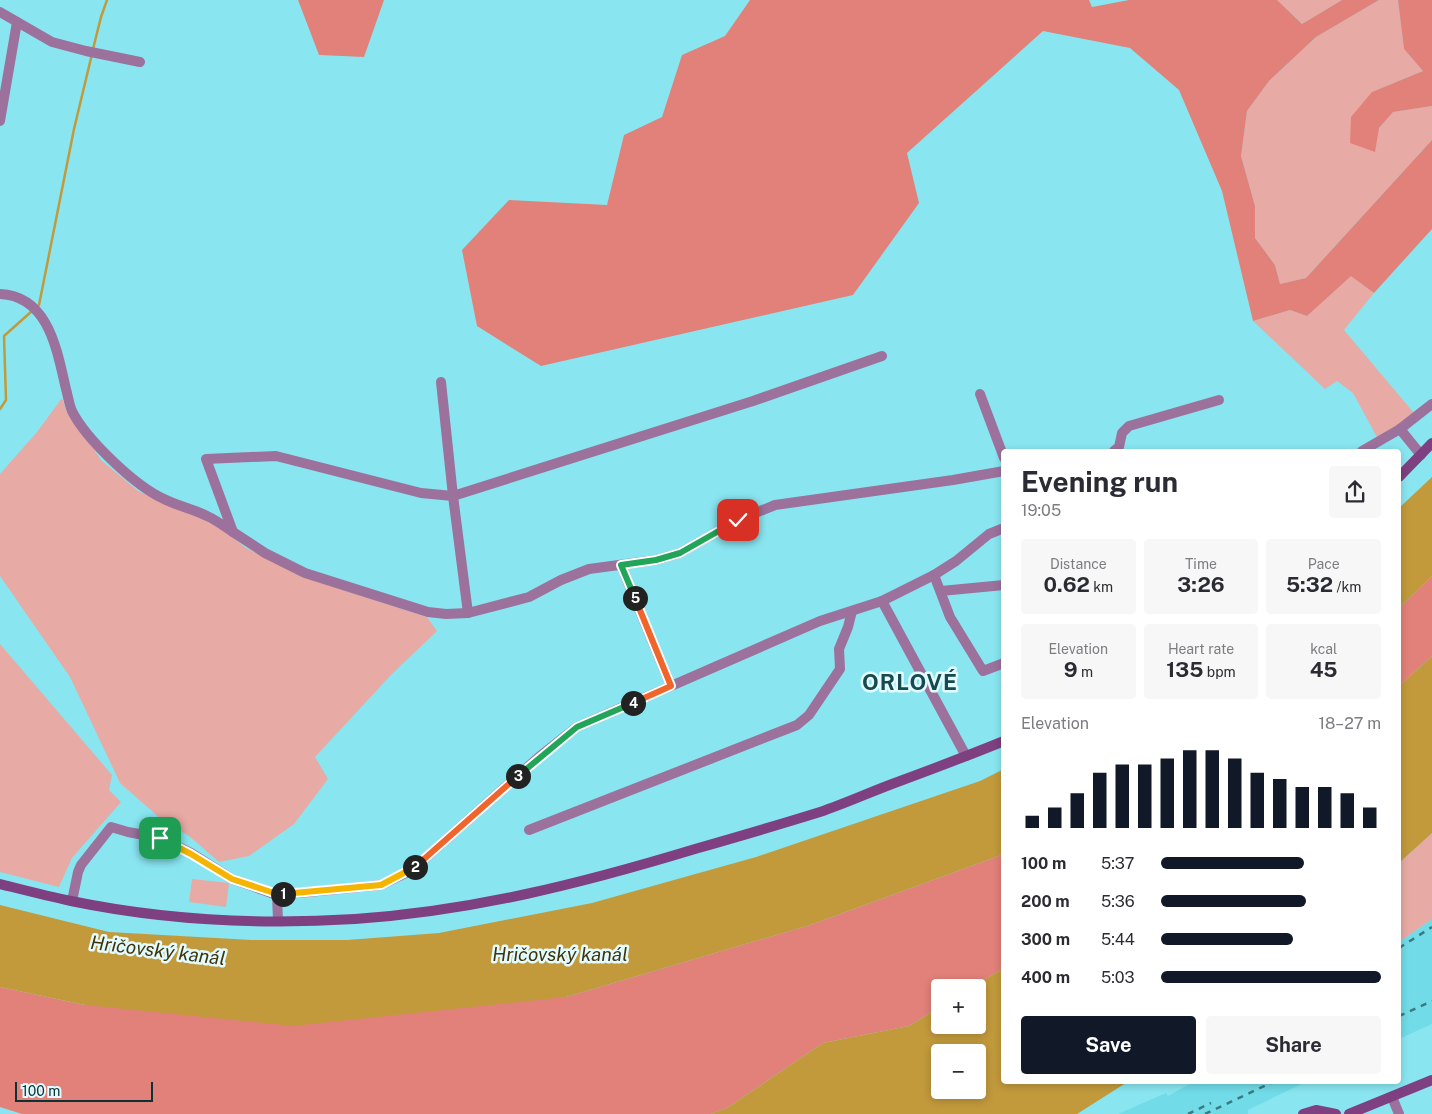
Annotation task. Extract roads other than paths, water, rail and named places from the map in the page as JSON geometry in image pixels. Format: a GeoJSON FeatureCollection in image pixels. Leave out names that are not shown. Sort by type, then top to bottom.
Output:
{"type":"FeatureCollection","features":[{"type":"Feature","properties":{"kind":"main road"},"geometry":{"type":"LineString","coordinates":[[1401,475],[1432,443]]}},
{"type":"Feature","properties":{"kind":"main road"},"geometry":{"type":"LineString","coordinates":[[0,884],[72,901],[164,915],[218,919],[278,921],[354,919],[497,901],[619,872],[822,811],[1001,742]]}},
{"type":"Feature","properties":{"kind":"main road"},"geometry":{"type":"LineString","coordinates":[[1350,1114],[1432,1080]]}},
{"type":"Feature","properties":{"kind":"main road"},"geometry":{"type":"LineString","coordinates":[[1303,1114],[1316,1110],[1336,1114]]}},
{"type":"Feature","properties":{"kind":"street"},"geometry":{"type":"LineString","coordinates":[[0,12],[52,42],[140,62]]}},
{"type":"Feature","properties":{"kind":"street"},"geometry":{"type":"LineString","coordinates":[[0,116],[17,22]]}},
{"type":"Feature","properties":{"kind":"street"},"geometry":{"type":"LineString","coordinates":[[0,294],[19,298],[34,308],[44,320],[54,338],[71,410],[93,442],[138,483],[164,499],[206,515],[265,553],[305,573],[428,612],[446,614],[468,613],[529,596],[589,569],[656,560],[680,553],[738,520],[775,505],[1001,472]]}},
{"type":"Feature","properties":{"kind":"street"},"geometry":{"type":"LineString","coordinates":[[233,532],[206,459],[276,456],[421,493],[453,496],[753,400],[882,356]]}},
{"type":"Feature","properties":{"kind":"street"},"geometry":{"type":"LineString","coordinates":[[441,382],[468,613]]}},
{"type":"Feature","properties":{"kind":"street"},"geometry":{"type":"LineString","coordinates":[[980,394],[1001,450]]}},
{"type":"Feature","properties":{"kind":"street"},"geometry":{"type":"LineString","coordinates":[[1116,449],[1119,447],[1122,433],[1129,426],[1219,400]]}},
{"type":"Feature","properties":{"kind":"street"},"geometry":{"type":"LineString","coordinates":[[1365,449],[1400,429],[1432,404]]}},
{"type":"Feature","properties":{"kind":"street"},"geometry":{"type":"LineString","coordinates":[[1400,429],[1421,455]]}},
{"type":"Feature","properties":{"kind":"street"},"geometry":{"type":"LineString","coordinates":[[72,901],[80,865],[111,827],[160,838],[232,879],[277,894],[381,885],[412,870],[540,757],[577,727],[820,621],[882,602],[934,575],[956,561],[989,534],[1001,529]]}},
{"type":"Feature","properties":{"kind":"street"},"geometry":{"type":"LineString","coordinates":[[621,565],[671,686]]}},
{"type":"Feature","properties":{"kind":"street"},"geometry":{"type":"LineString","coordinates":[[934,575],[950,617],[983,671],[1001,664]]}},
{"type":"Feature","properties":{"kind":"street"},"geometry":{"type":"LineString","coordinates":[[941,591],[1001,585]]}},
{"type":"Feature","properties":{"kind":"street"},"geometry":{"type":"LineString","coordinates":[[882,602],[966,756]]}},
{"type":"Feature","properties":{"kind":"street"},"geometry":{"type":"LineString","coordinates":[[529,830],[797,725],[809,715],[840,669],[838,649],[848,627],[852,611]]}},
{"type":"Feature","properties":{"kind":"street"},"geometry":{"type":"LineString","coordinates":[[277,894],[278,921]]}},
{"type":"Feature","properties":{"kind":"street"},"geometry":{"type":"LineString","coordinates":[[1392,1097],[1399,1114]]}},
{"type":"Feature","properties":{"kind":"water"},"geometry":{"type":"Polygon","coordinates":[[[1432,477],[1432,576],[1401,606],[1401,506],[1432,477]]]}},
{"type":"Feature","properties":{"kind":"water"},"geometry":{"type":"Polygon","coordinates":[[[1432,656],[1432,833],[1401,861],[1401,684],[1432,656]]]}},
{"type":"Feature","properties":{"kind":"water","name":"Hričovský kanál"},"geometry":{"type":"Polygon","coordinates":[[[1001,770],[1001,855],[810,925],[566,997],[293,1026],[85,1005],[0,987],[0,905],[109,932],[252,940],[347,940],[439,933],[592,903],[756,857],[980,781],[1001,770]]]}},
{"type":"Feature","properties":{"kind":"water"},"geometry":{"type":"Polygon","coordinates":[[[1001,970],[1001,1084],[1124,1084],[1077,1114],[710,1114],[727,1108],[823,1043],[909,1026],[931,1013],[931,1034],[986,1034],[985,979],[1001,970]]]}},
{"type":"Feature","properties":{"kind":"waterway"},"geometry":{"type":"LineString","coordinates":[[93,49],[107,0]]}},
{"type":"Feature","properties":{"kind":"waterway"},"geometry":{"type":"LineString","coordinates":[[36,307],[39,305],[74,129],[92,54]]}},
{"type":"Feature","properties":{"kind":"waterway"},"geometry":{"type":"LineString","coordinates":[[0,409],[6,400],[4,336],[32,311]]}},
{"type":"Feature","properties":{"kind":"railway"},"geometry":{"type":"LineString","coordinates":[[1401,947],[1432,927]]}},
{"type":"Feature","properties":{"kind":"railway"},"geometry":{"type":"LineString","coordinates":[[1401,1015],[1432,1001]]}},
{"type":"Feature","properties":{"kind":"railway"},"geometry":{"type":"LineString","coordinates":[[1205,1114],[1269,1084]]}},
{"type":"Feature","properties":{"kind":"railway"},"geometry":{"type":"LineString","coordinates":[[1188,1114],[1211,1103]]}},
{"type":"Feature","properties":{"kind":"district","name":"ORLOVÉ"},"geometry":{"type":"Point","coordinates":[910,682]}}]}
